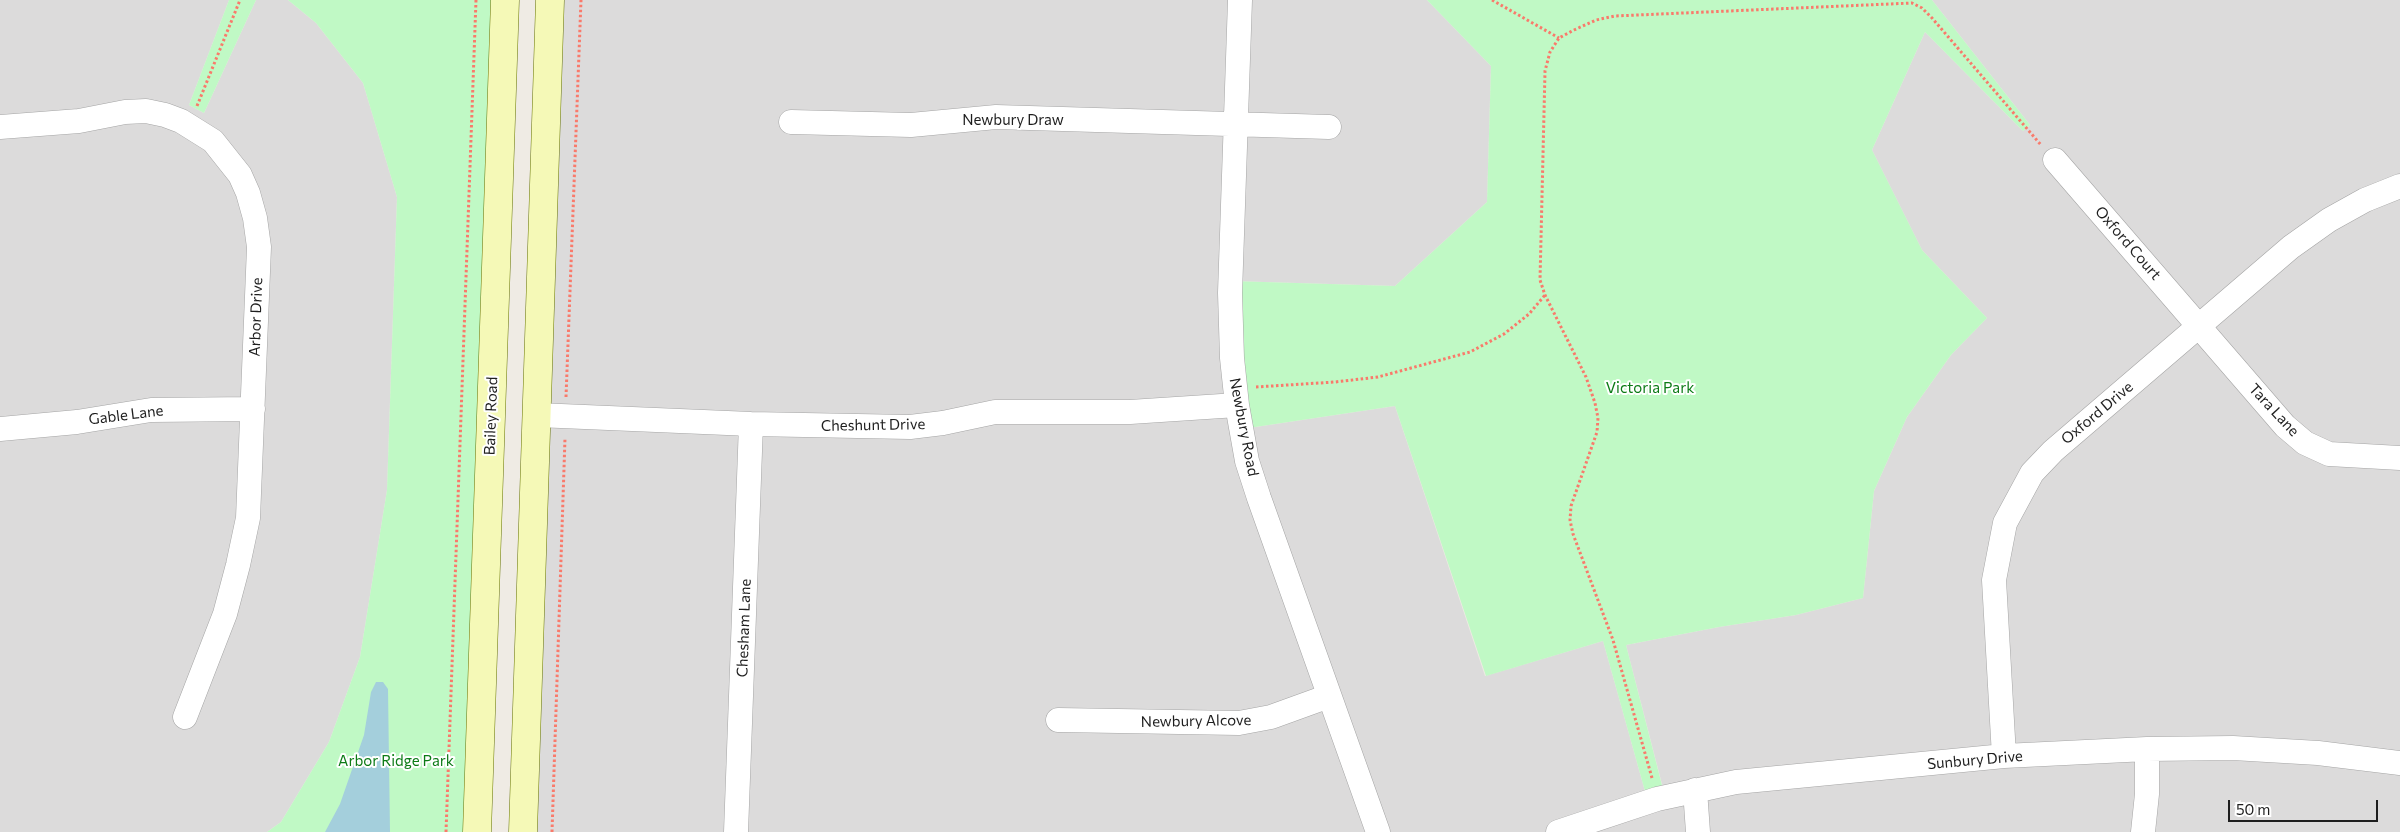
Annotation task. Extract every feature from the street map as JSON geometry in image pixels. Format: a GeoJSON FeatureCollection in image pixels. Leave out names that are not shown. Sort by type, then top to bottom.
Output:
{"type":"FeatureCollection","features":[{"type":"Feature","properties":{"kind":"main road","name":"Bailey Road"},"geometry":{"type":"LineString","coordinates":[[477,832],[505,0]]}},
{"type":"Feature","properties":{"kind":"main road"},"geometry":{"type":"LineString","coordinates":[[523,832],[550,0]]}},
{"type":"Feature","properties":{"kind":"street","name":"Newbury Road"},"geometry":{"type":"LineString","coordinates":[[1240,0],[1230,292],[1232,358],[1236,396],[1247,461],[1259,498],[1378,832]]}},
{"type":"Feature","properties":{"kind":"street","name":"Arbor Drive"},"geometry":{"type":"LineString","coordinates":[[0,127],[79,121],[126,112],[146,111],[181,121],[199,131],[219,148],[240,175],[248,193],[255,218],[259,247],[248,518],[238,565],[222,622],[184,717]]}},
{"type":"Feature","properties":{"kind":"street","name":"Newbury Draw"},"geometry":{"type":"LineString","coordinates":[[791,122],[911,125],[996,117],[1235,126],[1329,127]]}},
{"type":"Feature","properties":{"kind":"street","name":"Oxford Court"},"geometry":{"type":"LineString","coordinates":[[2055,160],[2200,326]]}},
{"type":"Feature","properties":{"kind":"street","name":"Oxford Drive"},"geometry":{"type":"LineString","coordinates":[[2004,756],[1994,580],[2005,523],[2032,473],[2053,451],[2292,247],[2314,231],[2365,200],[2400,186]]}},
{"type":"Feature","properties":{"kind":"street","name":"Tara Lane"},"geometry":{"type":"LineString","coordinates":[[2200,326],[2285,426],[2305,443],[2329,454],[2400,458]]}},
{"type":"Feature","properties":{"kind":"street","name":"Cheshunt Drive"},"geometry":{"type":"LineString","coordinates":[[537,415],[751,424],[910,427],[943,423],[995,412],[1130,412],[1236,396]]}},
{"type":"Feature","properties":{"kind":"street","name":"Gable Lane"},"geometry":{"type":"LineString","coordinates":[[0,429],[76,422],[151,410],[253,409]]}},
{"type":"Feature","properties":{"kind":"street","name":"Chesham Lane"},"geometry":{"type":"LineString","coordinates":[[736,832],[751,424]]}},
{"type":"Feature","properties":{"kind":"street","name":"Newbury Alcove"},"geometry":{"type":"LineString","coordinates":[[1058,720],[1239,723],[1271,717],[1329,696]]}},
{"type":"Feature","properties":{"kind":"street","name":"Sunbury Drive"},"geometry":{"type":"LineString","coordinates":[[1558,832],[1657,799],[1736,782],[2004,756],[2147,749],[2233,748],[2318,753],[2400,762]]}},
{"type":"Feature","properties":{"kind":"street"},"geometry":{"type":"LineString","coordinates":[[2143,832],[2147,794],[2147,749]]}},
{"type":"Feature","properties":{"kind":"street"},"geometry":{"type":"LineString","coordinates":[[1695,790],[1698,832]]}},
{"type":"Feature","properties":{"kind":"path"},"geometry":{"type":"LineString","coordinates":[[201,97],[240,0]]}},
{"type":"Feature","properties":{"kind":"path"},"geometry":{"type":"LineString","coordinates":[[446,832],[476,0]]}},
{"type":"Feature","properties":{"kind":"path"},"geometry":{"type":"LineString","coordinates":[[1492,0],[1559,38]]}},
{"type":"Feature","properties":{"kind":"path"},"geometry":{"type":"LineString","coordinates":[[1657,799],[1611,632],[1573,534],[1570,520],[1575,491],[1597,432],[1598,418],[1586,377],[1545,295],[1540,267],[1545,71],[1550,52],[1559,38],[1596,20],[1615,16],[1912,3],[1922,8],[1932,18],[2055,160]]}},
{"type":"Feature","properties":{"kind":"path"},"geometry":{"type":"LineString","coordinates":[[1236,396],[1378,377],[1470,352],[1504,334],[1529,314],[1545,295]]}},
{"type":"Feature","properties":{"kind":"shaded area"},"geometry":{"type":"Polygon","coordinates":[[[0,0],[229,0],[189,105],[204,113],[256,0],[288,0],[316,23],[363,83],[397,197],[387,490],[360,657],[329,742],[281,822],[267,832],[0,832],[0,0]]]}},
{"type":"Feature","properties":{"kind":"shaded area"},"geometry":{"type":"Polygon","coordinates":[[[550,0],[1427,0],[1491,66],[1487,202],[1395,286],[1231,281],[1242,429],[1395,406],[1485,676],[1603,641],[1648,802],[1665,796],[1626,645],[1719,627],[1796,615],[1863,598],[1874,491],[1907,417],[1951,355],[1987,318],[1922,250],[1872,150],[1925,32],[2023,131],[2030,125],[1932,0],[2400,0],[2400,832],[523,832],[550,0]]]}},
{"type":"Feature","properties":{"kind":"green space"},"geometry":{"type":"Polygon","coordinates":[[[229,0],[256,0],[204,113],[189,105],[229,0]]]}},
{"type":"Feature","properties":{"kind":"green space","name":"Arbor Ridge Park"},"geometry":{"type":"Polygon","coordinates":[[[288,0],[491,0],[463,832],[267,832],[281,822],[329,742],[360,657],[387,490],[397,197],[363,83],[316,23],[288,0]]]}},
{"type":"Feature","properties":{"kind":"green space","name":"Victoria Park"},"geometry":{"type":"Polygon","coordinates":[[[1427,0],[1932,0],[2030,125],[2023,131],[1925,32],[1872,150],[1922,250],[1987,318],[1951,355],[1907,417],[1874,491],[1863,598],[1796,615],[1719,627],[1626,645],[1665,797],[1648,802],[1603,641],[1486,676],[1395,406],[1242,429],[1231,281],[1395,286],[1487,202],[1491,66],[1427,0]]]}},
{"type":"Feature","properties":{"kind":"water"},"geometry":{"type":"Polygon","coordinates":[[[376,682],[383,682],[388,689],[390,832],[325,832],[340,804],[364,735],[371,692],[376,682]]]}}]}
